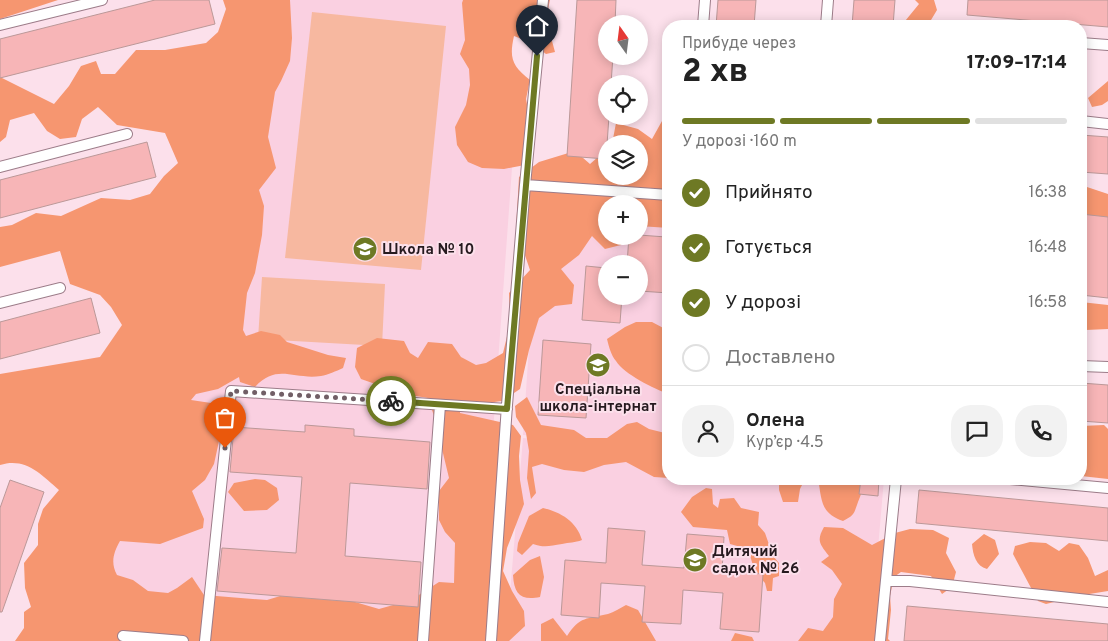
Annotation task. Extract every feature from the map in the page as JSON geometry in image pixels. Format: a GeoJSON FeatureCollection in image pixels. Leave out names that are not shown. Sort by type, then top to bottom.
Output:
{"type":"FeatureCollection","features":[{"type":"Feature","properties":{"kind":"lane"},"geometry":{"type":"LineString","coordinates":[[0,25],[102,0]]}},
{"type":"Feature","properties":{"kind":"lane"},"geometry":{"type":"LineString","coordinates":[[491,641],[525,185],[543,0]]}},
{"type":"Feature","properties":{"kind":"lane"},"geometry":{"type":"LineString","coordinates":[[703,20],[705,0]]}},
{"type":"Feature","properties":{"kind":"lane"},"geometry":{"type":"LineString","coordinates":[[826,20],[828,0]]}},
{"type":"Feature","properties":{"kind":"lane"},"geometry":{"type":"LineString","coordinates":[[1087,44],[1108,46]]}},
{"type":"Feature","properties":{"kind":"lane"},"geometry":{"type":"LineString","coordinates":[[1087,122],[1108,124]]}},
{"type":"Feature","properties":{"kind":"lane"},"geometry":{"type":"LineString","coordinates":[[0,167],[127,134]]}},
{"type":"Feature","properties":{"kind":"lane"},"geometry":{"type":"LineString","coordinates":[[525,185],[662,195]]}},
{"type":"Feature","properties":{"kind":"lane"},"geometry":{"type":"LineString","coordinates":[[0,303],[60,288]]}},
{"type":"Feature","properties":{"kind":"lane"},"geometry":{"type":"LineString","coordinates":[[1087,366],[1108,367]]}},
{"type":"Feature","properties":{"kind":"lane"},"geometry":{"type":"LineString","coordinates":[[204,641],[231,391],[507,409]]}},
{"type":"Feature","properties":{"kind":"lane"},"geometry":{"type":"LineString","coordinates":[[424,641],[440,405]]}},
{"type":"Feature","properties":{"kind":"lane"},"geometry":{"type":"LineString","coordinates":[[880,641],[895,485]]}},
{"type":"Feature","properties":{"kind":"lane"},"geometry":{"type":"LineString","coordinates":[[1075,485],[1108,488]]}},
{"type":"Feature","properties":{"kind":"lane"},"geometry":{"type":"LineString","coordinates":[[886,581],[1108,602]]}},
{"type":"Feature","properties":{"kind":"lane"},"geometry":{"type":"LineString","coordinates":[[123,636],[183,641]]}},
{"type":"Feature","properties":{"kind":"shaded area"},"geometry":{"type":"Polygon","coordinates":[[[0,0],[58,0],[0,19],[0,0]]]}},
{"type":"Feature","properties":{"kind":"shaded area"},"geometry":{"type":"Polygon","coordinates":[[[223,0],[290,0],[292,38],[290,61],[275,92],[268,137],[276,168],[259,190],[264,206],[262,235],[255,273],[247,293],[243,330],[246,336],[261,331],[280,335],[287,342],[328,355],[346,358],[343,368],[324,375],[311,377],[278,374],[263,380],[255,387],[240,382],[239,377],[218,389],[196,394],[191,400],[211,403],[218,413],[221,432],[214,464],[205,480],[192,491],[204,519],[203,528],[160,544],[120,541],[113,561],[117,575],[133,580],[148,591],[168,593],[192,577],[204,595],[267,600],[307,588],[379,609],[411,600],[439,582],[454,583],[455,543],[445,532],[439,520],[439,491],[449,478],[428,398],[404,394],[361,379],[355,367],[357,348],[377,338],[404,341],[410,353],[418,358],[428,342],[452,344],[461,357],[476,365],[486,363],[503,353],[510,324],[509,293],[530,270],[516,229],[519,177],[539,162],[575,151],[590,164],[598,157],[598,185],[648,185],[648,136],[652,139],[662,121],[662,228],[648,227],[648,195],[598,195],[598,242],[592,236],[579,255],[561,269],[574,285],[572,304],[555,306],[539,318],[520,389],[502,401],[479,404],[460,402],[460,413],[513,425],[521,436],[519,456],[520,480],[524,504],[507,548],[503,571],[524,611],[525,626],[509,641],[15,641],[24,628],[24,612],[31,607],[25,588],[24,563],[38,545],[38,524],[43,509],[59,490],[39,473],[25,465],[9,463],[0,465],[0,374],[100,357],[122,325],[111,307],[100,295],[70,284],[60,251],[0,267],[0,227],[12,225],[36,213],[61,216],[101,198],[130,200],[150,194],[164,176],[178,163],[165,133],[117,125],[98,107],[82,119],[76,137],[60,139],[47,131],[34,113],[10,120],[6,137],[0,142],[0,77],[54,104],[69,86],[81,66],[96,61],[101,74],[115,74],[136,50],[165,50],[206,43],[218,32],[226,9],[223,0]]]}},
{"type":"Feature","properties":{"kind":"shaded area","name":"Школа № 10"},"geometry":{"type":"Polygon","coordinates":[[[260,0],[493,0],[513,154],[478,641],[61,610],[260,0]]]}},
{"type":"Feature","properties":{"kind":"shaded area"},"geometry":{"type":"Polygon","coordinates":[[[463,0],[550,0],[546,19],[555,52],[546,54],[532,43],[514,36],[513,61],[519,70],[530,80],[526,99],[534,140],[525,165],[504,169],[482,168],[468,162],[457,145],[455,127],[466,105],[470,85],[469,69],[460,54],[465,40],[463,0]]]}},
{"type":"Feature","properties":{"kind":"shaded area"},"geometry":{"type":"Polygon","coordinates":[[[915,0],[934,0],[937,10],[931,20],[906,20],[919,4],[915,0]]]}},
{"type":"Feature","properties":{"kind":"shaded area"},"geometry":{"type":"Polygon","coordinates":[[[312,12],[446,26],[421,270],[285,258],[312,12]]]}},
{"type":"Feature","properties":{"kind":"shaded area"},"geometry":{"type":"Polygon","coordinates":[[[1108,81],[1108,101],[1102,105],[1092,107],[1088,98],[1108,81]]]}},
{"type":"Feature","properties":{"kind":"shaded area"},"geometry":{"type":"Polygon","coordinates":[[[616,125],[638,129],[646,135],[614,135],[616,125]]]}},
{"type":"Feature","properties":{"kind":"shaded area"},"geometry":{"type":"Polygon","coordinates":[[[1087,187],[1108,194],[1108,223],[1087,226],[1087,187]]]}},
{"type":"Feature","properties":{"kind":"shaded area","name":"Спеціальна школа-інтернат"},"geometry":{"type":"Polygon","coordinates":[[[539,200],[598,232],[598,245],[648,245],[648,209],[662,210],[662,446],[523,435],[539,200]]]}},
{"type":"Feature","properties":{"kind":"shaded area"},"geometry":{"type":"Polygon","coordinates":[[[601,245],[621,245],[605,249],[601,245]]]}},
{"type":"Feature","properties":{"kind":"shaded area"},"geometry":{"type":"Polygon","coordinates":[[[262,277],[385,284],[382,346],[258,339],[262,277]]]}},
{"type":"Feature","properties":{"kind":"shaded area"},"geometry":{"type":"Polygon","coordinates":[[[1087,303],[1108,305],[1108,329],[1087,330],[1087,303]]]}},
{"type":"Feature","properties":{"kind":"shaded area"},"geometry":{"type":"Polygon","coordinates":[[[636,322],[652,322],[662,327],[662,391],[632,376],[620,366],[611,354],[607,339],[636,322]]]}},
{"type":"Feature","properties":{"kind":"shaded area"},"geometry":{"type":"Polygon","coordinates":[[[527,397],[541,425],[574,430],[586,438],[607,438],[627,424],[637,422],[649,429],[662,432],[662,478],[654,477],[626,462],[604,465],[584,472],[564,470],[542,464],[532,467],[536,493],[531,499],[527,478],[529,451],[526,433],[516,417],[515,406],[527,397]]]}},
{"type":"Feature","properties":{"kind":"shaded area"},"geometry":{"type":"Polygon","coordinates":[[[1104,425],[1108,429],[1108,479],[1087,477],[1087,426],[1104,425]]]}},
{"type":"Feature","properties":{"kind":"shaded area","name":"Дитячий садок № 26"},"geometry":{"type":"Polygon","coordinates":[[[523,438],[662,450],[662,485],[883,485],[870,641],[506,641],[523,438]]]}},
{"type":"Feature","properties":{"kind":"shaded area"},"geometry":{"type":"Polygon","coordinates":[[[255,479],[265,480],[277,488],[279,500],[267,510],[244,511],[228,492],[234,483],[255,479]]]}},
{"type":"Feature","properties":{"kind":"shaded area"},"geometry":{"type":"Polygon","coordinates":[[[779,485],[802,485],[798,502],[783,502],[779,485]]]}},
{"type":"Feature","properties":{"kind":"shaded area"},"geometry":{"type":"Polygon","coordinates":[[[819,485],[861,485],[862,488],[855,511],[843,521],[835,518],[826,510],[819,485]]]}},
{"type":"Feature","properties":{"kind":"shaded area"},"geometry":{"type":"Polygon","coordinates":[[[706,488],[712,489],[713,504],[718,508],[720,499],[734,498],[741,508],[759,512],[758,525],[765,533],[773,556],[779,563],[779,576],[773,578],[772,591],[767,591],[765,583],[755,572],[748,549],[730,544],[727,530],[693,527],[681,512],[692,497],[706,488]]]}},
{"type":"Feature","properties":{"kind":"shaded area"},"geometry":{"type":"Polygon","coordinates":[[[543,508],[562,515],[572,523],[582,540],[547,546],[533,544],[522,555],[517,551],[518,543],[529,516],[543,508]]]}},
{"type":"Feature","properties":{"kind":"shaded area"},"geometry":{"type":"Polygon","coordinates":[[[824,527],[843,528],[872,545],[895,533],[910,529],[933,530],[949,538],[946,553],[956,572],[952,587],[942,594],[931,576],[901,572],[894,577],[890,596],[891,610],[888,639],[890,641],[798,641],[808,628],[823,631],[833,617],[834,599],[842,584],[832,570],[821,562],[829,556],[820,542],[820,536],[824,527]]]}},
{"type":"Feature","properties":{"kind":"shaded area"},"geometry":{"type":"Polygon","coordinates":[[[984,534],[995,540],[999,554],[987,569],[983,568],[976,560],[972,544],[984,534]]]}},
{"type":"Feature","properties":{"kind":"shaded area"},"geometry":{"type":"Polygon","coordinates":[[[1030,542],[1046,543],[1059,551],[1069,543],[1079,545],[1088,558],[1095,576],[1108,570],[1108,591],[1046,604],[1038,601],[1013,554],[1015,546],[1030,542]]]}},
{"type":"Feature","properties":{"kind":"shaded area"},"geometry":{"type":"Polygon","coordinates":[[[540,556],[544,577],[540,597],[523,597],[515,587],[513,575],[530,560],[540,556]]]}},
{"type":"Feature","properties":{"kind":"shaded area"},"geometry":{"type":"Polygon","coordinates":[[[626,605],[638,610],[656,641],[541,641],[541,624],[553,618],[567,636],[584,619],[608,614],[626,605]]]}},
{"type":"Feature","properties":{"kind":"shaded area"},"geometry":{"type":"Polygon","coordinates":[[[735,633],[752,637],[754,641],[731,641],[735,633]]]}},
{"type":"Feature","properties":{"kind":"building"},"geometry":{"type":"Polygon","coordinates":[[[155,0],[209,0],[215,24],[0,78],[0,39],[155,0]]]}},
{"type":"Feature","properties":{"kind":"building"},"geometry":{"type":"Polygon","coordinates":[[[577,0],[616,0],[615,15],[598,15],[598,65],[612,65],[612,75],[598,75],[598,125],[608,125],[608,135],[598,135],[598,158],[567,156],[577,0]]]}},
{"type":"Feature","properties":{"kind":"building"},"geometry":{"type":"Polygon","coordinates":[[[718,0],[756,0],[754,20],[716,20],[718,0]]]}},
{"type":"Feature","properties":{"kind":"building"},"geometry":{"type":"Polygon","coordinates":[[[854,0],[895,0],[893,20],[852,20],[854,0]]]}},
{"type":"Feature","properties":{"kind":"building"},"geometry":{"type":"Polygon","coordinates":[[[968,0],[1108,0],[1108,27],[1087,25],[1087,20],[1026,20],[967,15],[968,0]]]}},
{"type":"Feature","properties":{"kind":"building"},"geometry":{"type":"Polygon","coordinates":[[[1087,135],[1108,137],[1108,174],[1087,172],[1087,135]]]}},
{"type":"Feature","properties":{"kind":"building"},"geometry":{"type":"Polygon","coordinates":[[[147,142],[156,177],[0,218],[0,180],[147,142]]]}},
{"type":"Feature","properties":{"kind":"building"},"geometry":{"type":"Polygon","coordinates":[[[1087,215],[1108,217],[1108,298],[1087,296],[1087,215]]]}},
{"type":"Feature","properties":{"kind":"building"},"geometry":{"type":"Polygon","coordinates":[[[648,236],[662,237],[662,293],[648,292],[648,255],[628,255],[628,245],[648,245],[648,236]]]}},
{"type":"Feature","properties":{"kind":"building"},"geometry":{"type":"Polygon","coordinates":[[[586,266],[598,267],[598,305],[621,305],[620,323],[582,320],[586,266]]]}},
{"type":"Feature","properties":{"kind":"building"},"geometry":{"type":"Polygon","coordinates":[[[91,298],[100,333],[0,359],[0,322],[91,298]]]}},
{"type":"Feature","properties":{"kind":"building"},"geometry":{"type":"Polygon","coordinates":[[[543,340],[591,344],[586,418],[538,415],[543,340]]]}},
{"type":"Feature","properties":{"kind":"building"},"geometry":{"type":"Polygon","coordinates":[[[1087,383],[1108,385],[1108,423],[1087,421],[1087,383]]]}},
{"type":"Feature","properties":{"kind":"building"},"geometry":{"type":"Polygon","coordinates":[[[305,425],[354,429],[354,436],[430,442],[427,489],[350,483],[345,556],[421,562],[418,607],[217,591],[222,548],[296,553],[302,477],[230,472],[234,427],[305,432],[305,425]]]}},
{"type":"Feature","properties":{"kind":"building"},"geometry":{"type":"Polygon","coordinates":[[[10,480],[44,492],[2,612],[0,612],[0,508],[10,480]]]}},
{"type":"Feature","properties":{"kind":"building"},"geometry":{"type":"Polygon","coordinates":[[[860,485],[879,485],[878,496],[859,494],[860,485]]]}},
{"type":"Feature","properties":{"kind":"building"},"geometry":{"type":"Polygon","coordinates":[[[919,490],[1108,508],[1108,541],[916,523],[919,490]]]}},
{"type":"Feature","properties":{"kind":"building"},"geometry":{"type":"Polygon","coordinates":[[[608,528],[645,531],[642,565],[684,568],[687,534],[724,537],[722,571],[763,574],[759,632],[720,629],[723,593],[683,590],[681,624],[642,622],[645,586],[601,583],[599,618],[561,615],[565,560],[606,563],[608,528]]]}},
{"type":"Feature","properties":{"kind":"building"},"geometry":{"type":"Polygon","coordinates":[[[907,606],[1108,624],[1108,641],[904,641],[907,606]]]}},
{"type":"Feature","properties":{"kind":"way so far"},"geometry":{"type":"LineString","coordinates":[[225,448],[231,391],[391,401]]}},
{"type":"Feature","properties":{"kind":"place","name":"Школа № 10"},"geometry":{"type":"Point","coordinates":[365,249]}},
{"type":"Feature","properties":{"kind":"place","name":"Спеціальна школа-інтернат"},"geometry":{"type":"Point","coordinates":[598,365]}},
{"type":"Feature","properties":{"kind":"place","name":"Дитячий садок № 26"},"geometry":{"type":"Point","coordinates":[695,560]}},
{"type":"Feature","properties":{"kind":"route"},"geometry":{"type":"LineString","coordinates":[[391,401],[507,409],[537,56]]}}]}
